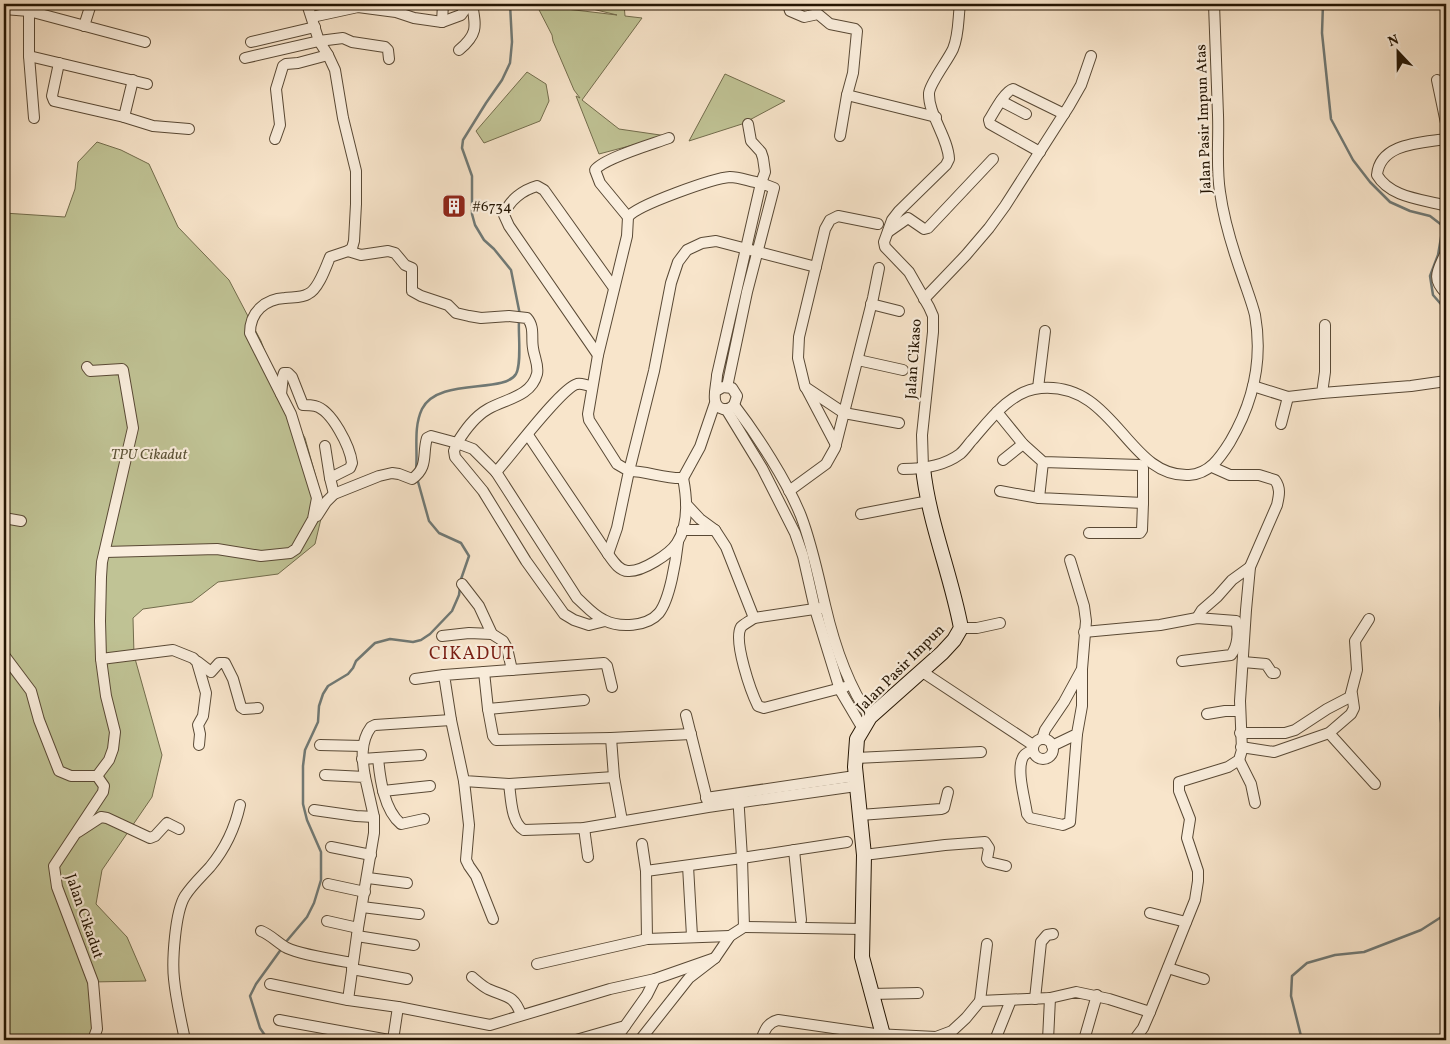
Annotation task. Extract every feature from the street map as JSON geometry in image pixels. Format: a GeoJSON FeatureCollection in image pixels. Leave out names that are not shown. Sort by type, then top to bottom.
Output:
{"type":"FeatureCollection","features":[{"type":"Feature","properties":{"kind":"street"},"geometry":{"type":"LineString","coordinates":[[84,26],[91,4]]}},
{"type":"Feature","properties":{"kind":"street"},"geometry":{"type":"LineString","coordinates":[[308,4],[319,41],[335,70],[343,118],[356,170],[354,241],[352,248],[348,251],[330,257],[313,291],[308,295],[270,301],[255,312],[250,324],[250,333],[291,414],[317,498],[314,519]]}},
{"type":"Feature","properties":{"kind":"street"},"geometry":{"type":"LineString","coordinates":[[442,22],[444,4]]}},
{"type":"Feature","properties":{"kind":"street"},"geometry":{"type":"LineString","coordinates":[[312,17],[358,7],[396,12],[414,18],[442,22],[462,15],[470,4]]}},
{"type":"Feature","properties":{"kind":"street"},"geometry":{"type":"LineString","coordinates":[[459,50],[470,40],[476,29],[470,4]]}},
{"type":"Feature","properties":{"kind":"street"},"geometry":{"type":"LineString","coordinates":[[788,4],[790,11],[804,17],[818,14],[830,24],[857,31],[853,73],[840,136]]}},
{"type":"Feature","properties":{"kind":"street"},"geometry":{"type":"LineString","coordinates":[[886,235],[892,220],[899,211],[948,162],[949,156],[929,92],[954,47],[960,4]]}},
{"type":"Feature","properties":{"kind":"street","name":"Jalan Pasir Impun Atas"},"geometry":{"type":"LineString","coordinates":[[1212,467],[1237,429],[1253,386],[1258,356],[1254,314],[1228,234],[1220,191],[1214,4]]}},
{"type":"Feature","properties":{"kind":"street"},"geometry":{"type":"LineString","coordinates":[[4,9],[19,7],[145,42]]}},
{"type":"Feature","properties":{"kind":"street"},"geometry":{"type":"LineString","coordinates":[[29,11],[29,56],[34,118]]}},
{"type":"Feature","properties":{"kind":"street"},"geometry":{"type":"LineString","coordinates":[[462,15],[474,21]]}},
{"type":"Feature","properties":{"kind":"street"},"geometry":{"type":"LineString","coordinates":[[251,42],[315,28]]}},
{"type":"Feature","properties":{"kind":"street"},"geometry":{"type":"LineString","coordinates":[[245,58],[319,41],[343,38],[352,42],[385,47],[388,50],[389,59]]}},
{"type":"Feature","properties":{"kind":"street"},"geometry":{"type":"LineString","coordinates":[[275,139],[280,125],[276,89],[283,66],[328,55]]}},
{"type":"Feature","properties":{"kind":"street"},"geometry":{"type":"LineString","coordinates":[[29,56],[147,84]]}},
{"type":"Feature","properties":{"kind":"street"},"geometry":{"type":"LineString","coordinates":[[924,298],[966,255],[989,228],[1064,114],[1081,85],[1091,56]]}},
{"type":"Feature","properties":{"kind":"street"},"geometry":{"type":"LineString","coordinates":[[59,63],[52,96],[54,101],[124,117],[153,126],[189,129]]}},
{"type":"Feature","properties":{"kind":"street"},"geometry":{"type":"LineString","coordinates":[[124,117],[133,80]]}},
{"type":"Feature","properties":{"kind":"street"},"geometry":{"type":"LineString","coordinates":[[1437,80],[1446,123]]}},
{"type":"Feature","properties":{"kind":"street"},"geometry":{"type":"LineString","coordinates":[[1040,152],[990,124],[989,120],[1001,101],[1013,89],[1064,114]]}},
{"type":"Feature","properties":{"kind":"street"},"geometry":{"type":"LineString","coordinates":[[847,96],[936,117]]}},
{"type":"Feature","properties":{"kind":"street"},"geometry":{"type":"LineString","coordinates":[[1001,101],[1026,114]]}},
{"type":"Feature","properties":{"kind":"street"},"geometry":{"type":"LineString","coordinates":[[105,552],[217,549],[261,556],[290,554],[296,549],[314,519],[334,494],[378,476],[399,474],[415,477],[425,460],[427,438],[431,436],[473,449],[496,472],[577,598],[595,614],[604,621],[618,624],[646,622],[658,613],[665,601],[673,574],[686,504],[683,478],[700,447],[715,403],[717,375],[765,172],[761,152],[751,140],[748,124]]}},
{"type":"Feature","properties":{"kind":"street"},"geometry":{"type":"LineString","coordinates":[[628,217],[600,183],[595,170],[599,164],[669,138]]}},
{"type":"Feature","properties":{"kind":"street"},"geometry":{"type":"LineString","coordinates":[[1446,139],[1411,144],[1396,149],[1383,158],[1378,166],[1377,175],[1386,187],[1399,194],[1446,207]]}},
{"type":"Feature","properties":{"kind":"street"},"geometry":{"type":"LineString","coordinates":[[886,235],[908,218],[924,229],[928,228],[993,159]]}},
{"type":"Feature","properties":{"kind":"street"},"geometry":{"type":"LineString","coordinates":[[683,478],[629,470],[617,464],[589,420],[588,409],[598,355],[626,236],[628,217],[635,210],[671,195],[730,177],[761,183],[774,188],[746,300],[727,387]]}},
{"type":"Feature","properties":{"kind":"street"},"geometry":{"type":"LineString","coordinates":[[598,355],[510,226],[504,215],[506,208],[527,189],[537,186],[544,190],[614,288]]}},
{"type":"Feature","properties":{"kind":"street"},"geometry":{"type":"LineString","coordinates":[[836,445],[805,386],[798,358],[799,337],[826,229],[832,217],[838,216],[878,224]]}},
{"type":"Feature","properties":{"kind":"street","name":"Jalan Cikaso"},"geometry":{"type":"LineString","coordinates":[[886,235],[885,247],[905,266],[933,316],[922,435],[923,468]]}},
{"type":"Feature","properties":{"kind":"street"},"geometry":{"type":"LineString","coordinates":[[608,554],[617,528],[629,470],[654,371],[671,283],[678,262],[687,250],[702,243],[716,241],[816,267]]}},
{"type":"Feature","properties":{"kind":"street"},"geometry":{"type":"LineString","coordinates":[[348,251],[361,255],[395,253],[405,265],[412,268],[412,290],[421,296],[448,305],[456,313],[481,318],[522,316],[530,322],[532,327],[532,346],[538,368],[536,378],[522,395],[487,409],[476,418],[465,429],[457,443],[454,451],[455,457],[484,490],[526,561],[564,614],[589,625],[604,621]]}},
{"type":"Feature","properties":{"kind":"street"},"geometry":{"type":"LineString","coordinates":[[1446,252],[1437,270],[1436,277],[1438,285],[1446,293]]}},
{"type":"Feature","properties":{"kind":"street"},"geometry":{"type":"LineString","coordinates":[[789,491],[826,464],[836,445],[879,268]]}},
{"type":"Feature","properties":{"kind":"street"},"geometry":{"type":"LineString","coordinates":[[871,304],[899,311]]}},
{"type":"Feature","properties":{"kind":"street"},"geometry":{"type":"LineString","coordinates":[[1322,393],[1325,372],[1325,325]]}},
{"type":"Feature","properties":{"kind":"street"},"geometry":{"type":"LineString","coordinates":[[1038,388],[1045,331]]}},
{"type":"Feature","properties":{"kind":"street"},"geometry":{"type":"LineString","coordinates":[[858,360],[903,370]]}},
{"type":"Feature","properties":{"kind":"street"},"geometry":{"type":"LineString","coordinates":[[4,655],[31,691],[39,720],[59,771],[71,776],[97,776],[109,760],[113,749],[115,732],[106,696],[101,659],[102,562],[133,428],[123,370],[96,372],[90,371],[86,367]]}},
{"type":"Feature","properties":{"kind":"street"},"geometry":{"type":"LineString","coordinates":[[281,396],[283,376],[288,372],[292,377],[303,405],[316,406],[336,424],[344,439],[352,463],[350,468],[330,478]]}},
{"type":"Feature","properties":{"kind":"street"},"geometry":{"type":"LineString","coordinates":[[1253,386],[1288,396],[1411,386],[1446,381]]}},
{"type":"Feature","properties":{"kind":"street"},"geometry":{"type":"LineString","coordinates":[[496,472],[552,405],[571,388],[576,384],[585,384],[592,387]]}},
{"type":"Feature","properties":{"kind":"street"},"geometry":{"type":"LineString","coordinates":[[805,386],[844,413],[900,423]]}},
{"type":"Feature","properties":{"kind":"street"},"geometry":{"type":"LineString","coordinates":[[715,403],[722,409],[730,407],[737,396],[732,388],[719,388],[716,391]]}},
{"type":"Feature","properties":{"kind":"street"},"geometry":{"type":"LineString","coordinates":[[903,469],[923,468],[946,461],[960,454],[997,412],[1011,400],[1038,388],[1065,389],[1083,396],[1108,417],[1149,461],[1162,470],[1189,475],[1212,467],[1230,475],[1259,475],[1275,480],[1279,486],[1277,505],[1250,567],[1246,610],[1239,760],[1250,784],[1255,803]]}},
{"type":"Feature","properties":{"kind":"street"},"geometry":{"type":"LineString","coordinates":[[1282,424],[1288,396]]}},
{"type":"Feature","properties":{"kind":"street"},"geometry":{"type":"LineString","coordinates":[[730,407],[753,431],[789,491],[801,516],[813,556],[820,608],[840,690],[866,723]]}},
{"type":"Feature","properties":{"kind":"street"},"geometry":{"type":"LineString","coordinates":[[730,407],[796,534],[820,608],[866,723]]}},
{"type":"Feature","properties":{"kind":"street"},"geometry":{"type":"LineString","coordinates":[[997,412],[1023,444],[1043,462],[1140,465],[1143,468],[1142,530],[1140,533],[1089,533]]}},
{"type":"Feature","properties":{"kind":"street"},"geometry":{"type":"LineString","coordinates":[[528,435],[617,566],[627,572],[636,570],[670,552],[678,542]]}},
{"type":"Feature","properties":{"kind":"street"},"geometry":{"type":"LineString","coordinates":[[1003,460],[1023,444]]}},
{"type":"Feature","properties":{"kind":"street"},"geometry":{"type":"LineString","coordinates":[[325,446],[334,494]]}},
{"type":"Feature","properties":{"kind":"street"},"geometry":{"type":"LineString","coordinates":[[1039,498],[1043,462]]}},
{"type":"Feature","properties":{"kind":"street","name":"Jalan Pasir Impun"},"geometry":{"type":"LineString","coordinates":[[883,1037],[862,957],[864,855],[856,781],[857,739],[866,723],[921,671],[942,654],[961,628],[957,606],[936,534],[923,468]]}},
{"type":"Feature","properties":{"kind":"street"},"geometry":{"type":"LineString","coordinates":[[1000,491],[1039,498],[1143,503]]}},
{"type":"Feature","properties":{"kind":"street"},"geometry":{"type":"LineString","coordinates":[[861,514],[929,502]]}},
{"type":"Feature","properties":{"kind":"street"},"geometry":{"type":"LineString","coordinates":[[686,504],[700,519],[715,530],[726,547],[754,618]]}},
{"type":"Feature","properties":{"kind":"street"},"geometry":{"type":"LineString","coordinates":[[4,518],[21,521]]}},
{"type":"Feature","properties":{"kind":"street"},"geometry":{"type":"LineString","coordinates":[[682,530],[715,530]]}},
{"type":"Feature","properties":{"kind":"street"},"geometry":{"type":"LineString","coordinates":[[1070,560],[1084,606],[1086,621],[1082,669],[1082,706],[1077,734],[1070,822],[1063,825],[1030,818],[1027,814],[1021,775],[1022,762],[1026,753],[1036,744],[1064,702],[1082,669]]}},
{"type":"Feature","properties":{"kind":"street"},"geometry":{"type":"LineString","coordinates":[[1197,618],[1202,610],[1232,580],[1250,567]]}},
{"type":"Feature","properties":{"kind":"street"},"geometry":{"type":"LineString","coordinates":[[462,584],[479,606],[492,634]]}},
{"type":"Feature","properties":{"kind":"street"},"geometry":{"type":"LineString","coordinates":[[820,608],[754,618],[742,627],[738,638],[740,653],[758,706],[764,708],[840,690],[851,685]]}},
{"type":"Feature","properties":{"kind":"street"},"geometry":{"type":"LineString","coordinates":[[1084,632],[1160,625],[1197,618],[1236,621],[1236,647],[1233,653],[1228,656],[1182,661]]}},
{"type":"Feature","properties":{"kind":"street"},"geometry":{"type":"LineString","coordinates":[[1241,747],[1274,752],[1329,733],[1351,714],[1354,708],[1352,694],[1357,670],[1356,641],[1369,619]]}},
{"type":"Feature","properties":{"kind":"street"},"geometry":{"type":"LineString","coordinates":[[961,628],[977,628],[1000,623]]}},
{"type":"Feature","properties":{"kind":"street"},"geometry":{"type":"LineString","coordinates":[[442,636],[469,633],[492,634],[503,641],[507,648],[512,670]]}},
{"type":"Feature","properties":{"kind":"street"},"geometry":{"type":"LineString","coordinates":[[101,659],[172,650],[188,655],[212,672],[219,663],[224,664],[234,679],[242,707],[244,709],[258,708]]}},
{"type":"Feature","properties":{"kind":"street"},"geometry":{"type":"LineString","coordinates":[[197,662],[206,693],[203,716],[198,725],[200,734],[199,745]]}},
{"type":"Feature","properties":{"kind":"street"},"geometry":{"type":"LineString","coordinates":[[1243,662],[1266,664],[1272,673],[1275,673]]}},
{"type":"Feature","properties":{"kind":"street"},"geometry":{"type":"LineString","coordinates":[[415,680],[444,675],[604,663],[607,666],[612,687]]}},
{"type":"Feature","properties":{"kind":"street"},"geometry":{"type":"LineString","coordinates":[[921,671],[1036,744]]}},
{"type":"Feature","properties":{"kind":"street"},"geometry":{"type":"LineString","coordinates":[[484,672],[488,710],[493,736],[496,740],[611,738],[691,734]]}},
{"type":"Feature","properties":{"kind":"street"},"geometry":{"type":"LineString","coordinates":[[444,675],[464,781],[469,825],[466,860],[476,876],[492,919]]}},
{"type":"Feature","properties":{"kind":"street"},"geometry":{"type":"LineString","coordinates":[[1240,733],[1278,733],[1295,730],[1352,694]]}},
{"type":"Feature","properties":{"kind":"street"},"geometry":{"type":"LineString","coordinates":[[488,710],[584,700]]}},
{"type":"Feature","properties":{"kind":"street"},"geometry":{"type":"LineString","coordinates":[[1207,714],[1240,711]]}},
{"type":"Feature","properties":{"kind":"street"},"geometry":{"type":"LineString","coordinates":[[686,715],[707,802]]}},
{"type":"Feature","properties":{"kind":"street"},"geometry":{"type":"LineString","coordinates":[[348,1000],[374,833],[374,817],[362,759],[368,730],[375,724],[451,720]]}},
{"type":"Feature","properties":{"kind":"street"},"geometry":{"type":"LineString","coordinates":[[1329,733],[1375,784]]}},
{"type":"Feature","properties":{"kind":"street"},"geometry":{"type":"LineString","coordinates":[[1052,746],[1077,734]]}},
{"type":"Feature","properties":{"kind":"street"},"geometry":{"type":"LineString","coordinates":[[611,738],[614,777],[622,821]]}},
{"type":"Feature","properties":{"kind":"street"},"geometry":{"type":"LineString","coordinates":[[1046,739],[1052,746],[1051,754],[1045,758],[1037,757],[1036,744],[1046,739]]}},
{"type":"Feature","properties":{"kind":"street"},"geometry":{"type":"LineString","coordinates":[[320,745],[364,746]]}},
{"type":"Feature","properties":{"kind":"street"},"geometry":{"type":"LineString","coordinates":[[856,758],[981,752]]}},
{"type":"Feature","properties":{"kind":"street"},"geometry":{"type":"LineString","coordinates":[[362,759],[421,755]]}},
{"type":"Feature","properties":{"kind":"street"},"geometry":{"type":"LineString","coordinates":[[378,758],[380,782],[394,816],[401,824],[424,819]]}},
{"type":"Feature","properties":{"kind":"street"},"geometry":{"type":"LineString","coordinates":[[1134,1040],[1150,1012],[1195,900],[1198,871],[1187,838],[1190,819],[1180,792],[1179,782],[1228,767],[1239,760]]}},
{"type":"Feature","properties":{"kind":"street"},"geometry":{"type":"LineString","coordinates":[[325,775],[365,777]]}},
{"type":"Feature","properties":{"kind":"street","name":"Jalan Cikadut"},"geometry":{"type":"LineString","coordinates":[[95,1039],[97,1029],[93,982],[57,887],[54,866],[102,792],[104,786],[97,776]]}},
{"type":"Feature","properties":{"kind":"street"},"geometry":{"type":"LineString","coordinates":[[464,781],[508,784],[614,777]]}},
{"type":"Feature","properties":{"kind":"street"},"geometry":{"type":"LineString","coordinates":[[508,784],[514,815],[524,830],[584,828],[707,802],[856,781]]}},
{"type":"Feature","properties":{"kind":"street"},"geometry":{"type":"LineString","coordinates":[[383,791],[430,786]]}},
{"type":"Feature","properties":{"kind":"street"},"geometry":{"type":"LineString","coordinates":[[860,815],[941,809],[944,808],[948,792]]}},
{"type":"Feature","properties":{"kind":"street"},"geometry":{"type":"LineString","coordinates":[[738,799],[744,927]]}},
{"type":"Feature","properties":{"kind":"street"},"geometry":{"type":"LineString","coordinates":[[185,1040],[174,978],[176,922],[184,898],[193,884],[222,852],[240,805]]}},
{"type":"Feature","properties":{"kind":"street"},"geometry":{"type":"LineString","coordinates":[[314,810],[374,817]]}},
{"type":"Feature","properties":{"kind":"street"},"geometry":{"type":"LineString","coordinates":[[73,836],[101,817],[150,838],[155,836],[166,823],[179,829]]}},
{"type":"Feature","properties":{"kind":"street"},"geometry":{"type":"LineString","coordinates":[[584,828],[588,857]]}},
{"type":"Feature","properties":{"kind":"street"},"geometry":{"type":"LineString","coordinates":[[646,871],[847,842]]}},
{"type":"Feature","properties":{"kind":"street"},"geometry":{"type":"LineString","coordinates":[[864,855],[985,842],[989,848],[987,859],[989,862],[1006,866]]}},
{"type":"Feature","properties":{"kind":"street"},"geometry":{"type":"LineString","coordinates":[[642,844],[646,871],[647,939]]}},
{"type":"Feature","properties":{"kind":"street"},"geometry":{"type":"LineString","coordinates":[[331,847],[371,854]]}},
{"type":"Feature","properties":{"kind":"street"},"geometry":{"type":"LineString","coordinates":[[794,850],[801,920]]}},
{"type":"Feature","properties":{"kind":"street"},"geometry":{"type":"LineString","coordinates":[[688,866],[692,936]]}},
{"type":"Feature","properties":{"kind":"street"},"geometry":{"type":"LineString","coordinates":[[368,878],[407,883]]}},
{"type":"Feature","properties":{"kind":"street"},"geometry":{"type":"LineString","coordinates":[[328,884],[365,892]]}},
{"type":"Feature","properties":{"kind":"street"},"geometry":{"type":"LineString","coordinates":[[362,907],[419,914]]}},
{"type":"Feature","properties":{"kind":"street"},"geometry":{"type":"LineString","coordinates":[[1150,913],[1186,922]]}},
{"type":"Feature","properties":{"kind":"street"},"geometry":{"type":"LineString","coordinates":[[327,921],[358,932],[414,945]]}},
{"type":"Feature","properties":{"kind":"street"},"geometry":{"type":"LineString","coordinates":[[640,1040],[689,978],[715,958],[730,936],[744,927],[862,928]]}},
{"type":"Feature","properties":{"kind":"street"},"geometry":{"type":"LineString","coordinates":[[266,933],[288,948],[407,979]]}},
{"type":"Feature","properties":{"kind":"street"},"geometry":{"type":"LineString","coordinates":[[1035,999],[1041,942],[1047,935],[1053,934]]}},
{"type":"Feature","properties":{"kind":"street"},"geometry":{"type":"LineString","coordinates":[[537,964],[647,939],[730,936]]}},
{"type":"Feature","properties":{"kind":"street"},"geometry":{"type":"LineString","coordinates":[[761,1040],[765,1028],[778,1020],[883,1037],[936,1036],[952,1031],[980,1001],[986,944]]}},
{"type":"Feature","properties":{"kind":"street"},"geometry":{"type":"LineString","coordinates":[[270,984],[348,1000],[493,1024],[610,989],[655,978],[715,958]]}},
{"type":"Feature","properties":{"kind":"street"},"geometry":{"type":"LineString","coordinates":[[1168,968],[1204,979]]}},
{"type":"Feature","properties":{"kind":"street"},"geometry":{"type":"LineString","coordinates":[[472,977],[489,989],[509,996],[518,1006],[521,1015]]}},
{"type":"Feature","properties":{"kind":"street"},"geometry":{"type":"LineString","coordinates":[[615,1040],[647,995],[655,978]]}},
{"type":"Feature","properties":{"kind":"street"},"geometry":{"type":"LineString","coordinates":[[980,1001],[1050,998],[1076,992],[1097,995],[1150,1012]]}},
{"type":"Feature","properties":{"kind":"street"},"geometry":{"type":"LineString","coordinates":[[871,994],[918,993]]}},
{"type":"Feature","properties":{"kind":"street"},"geometry":{"type":"LineString","coordinates":[[1084,1040],[1097,995]]}},
{"type":"Feature","properties":{"kind":"street"},"geometry":{"type":"LineString","coordinates":[[1048,1040],[1050,998]]}},
{"type":"Feature","properties":{"kind":"street"},"geometry":{"type":"LineString","coordinates":[[996,1040],[1011,1000]]}},
{"type":"Feature","properties":{"kind":"street"},"geometry":{"type":"LineString","coordinates":[[393,1040],[398,1008]]}},
{"type":"Feature","properties":{"kind":"street"},"geometry":{"type":"LineString","coordinates":[[279,1020],[389,1040]]}},
{"type":"Feature","properties":{"kind":"street"},"geometry":{"type":"LineString","coordinates":[[576,1040],[625,1026]]}},
{"type":"Feature","properties":{"kind":"green space"},"geometry":{"type":"Polygon","coordinates":[[[536,4],[617,15],[572,4],[624,4],[625,16],[642,18],[582,100],[619,129],[667,136],[599,154],[576,96],[580,98],[574,90],[552,35],[536,4]]]}},
{"type":"Feature","properties":{"kind":"green space"},"geometry":{"type":"Polygon","coordinates":[[[527,72],[546,84],[549,101],[540,121],[484,143],[476,131],[527,72]]]}},
{"type":"Feature","properties":{"kind":"green space"},"geometry":{"type":"Polygon","coordinates":[[[725,74],[785,101],[742,124],[689,141],[725,74]]]}},
{"type":"Feature","properties":{"kind":"green space","name":"TPU Cikadut"},"geometry":{"type":"Polygon","coordinates":[[[97,142],[121,150],[149,164],[178,227],[229,280],[261,341],[281,395],[305,438],[324,506],[315,544],[278,574],[218,582],[192,602],[143,609],[133,618],[134,655],[162,755],[152,797],[102,870],[96,904],[127,937],[146,981],[91,982],[93,1037],[81,1040],[4,1040],[4,213],[65,217],[75,189],[78,162],[97,142]]]}},
{"type":"Feature","properties":{"kind":"waterway"},"geometry":{"type":"LineString","coordinates":[[510,4],[512,42],[510,63],[502,80],[463,140],[462,148],[472,176],[472,214],[475,225],[484,240],[511,270],[520,315]]}},
{"type":"Feature","properties":{"kind":"waterway"},"geometry":{"type":"LineString","coordinates":[[1323,4],[1322,33],[1331,119],[1353,160],[1370,182],[1390,202],[1410,211],[1430,216],[1443,226],[1438,255],[1430,276],[1433,295],[1446,310]]}},
{"type":"Feature","properties":{"kind":"waterway"},"geometry":{"type":"LineString","coordinates":[[416,470],[417,431],[422,409],[430,399],[442,393],[498,383],[509,380],[516,374],[519,356],[519,320]]}},
{"type":"Feature","properties":{"kind":"waterway"},"geometry":{"type":"LineString","coordinates":[[417,478],[429,521],[439,533],[461,543],[469,556],[460,582]]}},
{"type":"Feature","properties":{"kind":"waterway"},"geometry":{"type":"LineString","coordinates":[[285,943],[307,917],[314,903],[321,880],[321,852],[307,820],[303,804],[303,766],[305,750],[318,722],[319,706],[323,694],[328,686],[348,674],[356,661],[375,643],[390,639],[413,642],[421,640],[430,634],[452,611],[459,595],[460,587]]}},
{"type":"Feature","properties":{"kind":"waterway"},"geometry":{"type":"LineString","coordinates":[[1446,675],[1440,715],[1446,739]]}},
{"type":"Feature","properties":{"kind":"waterway"},"geometry":{"type":"LineString","coordinates":[[1302,1040],[1291,996],[1292,976],[1307,963],[1335,955],[1364,952],[1421,930],[1446,914]]}},
{"type":"Feature","properties":{"kind":"waterway"},"geometry":{"type":"LineString","coordinates":[[268,1040],[260,1028],[250,996],[256,984],[282,948]]}},
{"type":"Feature","properties":{"kind":"place","name":"#6734"},"geometry":{"type":"Point","coordinates":[454,206]}},
{"type":"Feature","properties":{"kind":"district","name":"CIKADUT"},"geometry":{"type":"Point","coordinates":[472,653]}}]}
